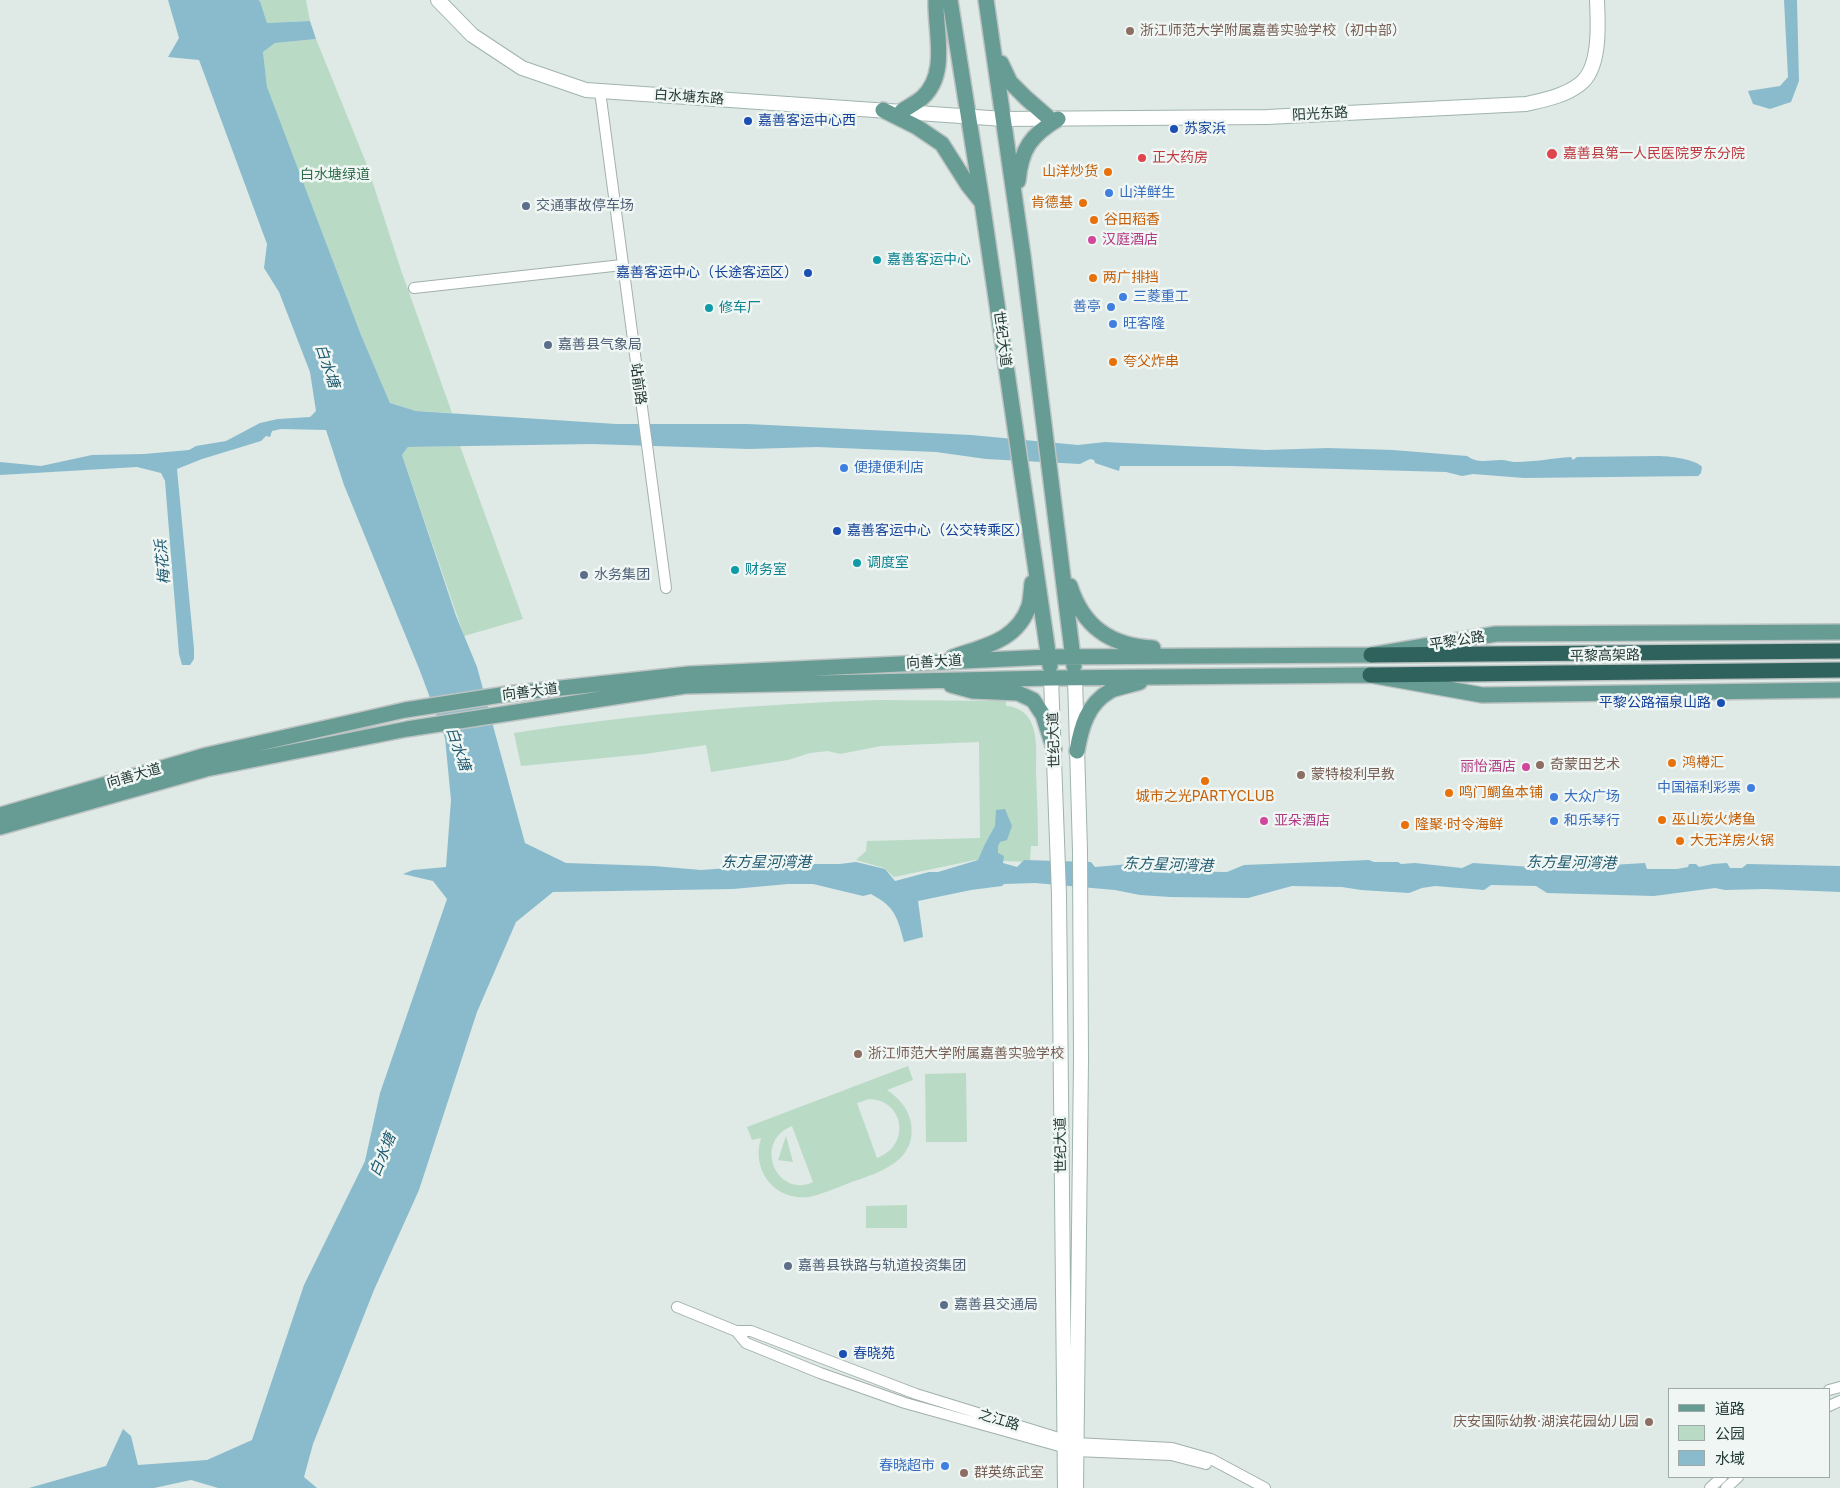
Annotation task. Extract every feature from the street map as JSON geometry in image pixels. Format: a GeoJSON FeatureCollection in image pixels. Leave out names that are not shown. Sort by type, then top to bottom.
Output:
{"type":"FeatureCollection","features":[{"type":"Feature","properties":{"kind":"highway","name":"平黎高架路"},"geometry":{"type":"LineString","coordinates":[[1371,655],[1840,650]]}},
{"type":"Feature","properties":{"kind":"highway","name":"平黎高架路"},"geometry":{"type":"LineString","coordinates":[[1370,675],[1840,670]]}},
{"type":"Feature","properties":{"kind":"main road","name":"白水塘东路"},"geometry":{"type":"LineString","coordinates":[[438,0],[472,35],[522,68],[586,90],[968,116]]}},
{"type":"Feature","properties":{"kind":"main road"},"geometry":{"type":"LineString","coordinates":[[902,111],[922,98],[937,75],[939,56],[936,0]]}},
{"type":"Feature","properties":{"kind":"main road","name":"世纪大道"},"geometry":{"type":"LineString","coordinates":[[950,0],[982,202],[1052,678],[1058,854],[1071,1446],[1076,1488]]}},
{"type":"Feature","properties":{"kind":"main road","name":"世纪大道"},"geometry":{"type":"LineString","coordinates":[[986,0],[1023,256],[1074,657],[1080,851],[1081,1060],[1071,1446],[1065,1488]]}},
{"type":"Feature","properties":{"kind":"main road","name":"阳光东路"},"geometry":{"type":"LineString","coordinates":[[968,116],[1004,119],[1267,117],[1526,104],[1553,97],[1581,84],[1594,65],[1598,35],[1597,0]]}},
{"type":"Feature","properties":{"kind":"main road"},"geometry":{"type":"LineString","coordinates":[[994,47],[1010,82],[1026,98],[1054,119],[1033,136],[1020,163],[1018,185],[1026,239],[1023,256]]}},
{"type":"Feature","properties":{"kind":"main road"},"geometry":{"type":"LineString","coordinates":[[883,110],[917,127],[942,144],[968,185],[982,202]]}},
{"type":"Feature","properties":{"kind":"main road"},"geometry":{"type":"LineString","coordinates":[[1061,557],[1074,598],[1083,614],[1098,631],[1135,647],[1183,649],[1208,656]]}},
{"type":"Feature","properties":{"kind":"main road"},"geometry":{"type":"LineString","coordinates":[[940,662],[1001,640],[1018,627],[1029,606],[1034,561]]}},
{"type":"Feature","properties":{"kind":"main road","name":"平黎公路"},"geometry":{"type":"LineString","coordinates":[[1074,657],[1371,655],[1496,634],[1840,632]]}},
{"type":"Feature","properties":{"kind":"main road","name":"向善大道"},"geometry":{"type":"LineString","coordinates":[[0,815],[207,754],[405,710],[507,694],[689,674],[1074,657]]}},
{"type":"Feature","properties":{"kind":"main road"},"geometry":{"type":"LineString","coordinates":[[1075,678],[1370,675],[1482,695],[1840,690]]}},
{"type":"Feature","properties":{"kind":"main road"},"geometry":{"type":"LineString","coordinates":[[1077,751],[1082,726],[1088,712],[1099,700],[1110,690],[1155,677]]}},
{"type":"Feature","properties":{"kind":"main road","name":"向善大道"},"geometry":{"type":"LineString","coordinates":[[0,827],[206,769],[407,729],[685,686],[1075,678]]}},
{"type":"Feature","properties":{"kind":"main road"},"geometry":{"type":"LineString","coordinates":[[937,681],[973,691],[1018,693],[1033,700],[1043,715],[1054,749]]}},
{"type":"Feature","properties":{"kind":"street","name":"站前路"},"geometry":{"type":"LineString","coordinates":[[600,90],[666,588]]}},
{"type":"Feature","properties":{"kind":"street"},"geometry":{"type":"LineString","coordinates":[[414,288],[622,265]]}},
{"type":"Feature","properties":{"kind":"street","name":"之江路"},"geometry":{"type":"LineString","coordinates":[[677,1307],[736,1331],[750,1331],[916,1394],[1071,1446],[1171,1455],[1208,1464],[1250,1488]]}},
{"type":"Feature","properties":{"kind":"street","name":"之江路"},"geometry":{"type":"LineString","coordinates":[[1071,1446],[1172,1448],[1211,1458],[1265,1488]]}},
{"type":"Feature","properties":{"kind":"street"},"geometry":{"type":"LineString","coordinates":[[1710,1488],[1721,1478]]}},
{"type":"Feature","properties":{"kind":"street"},"geometry":{"type":"LineString","coordinates":[[1726,1488],[1737,1478]]}},
{"type":"Feature","properties":{"kind":"green space"},"geometry":{"type":"Polygon","coordinates":[[[258,0],[306,0],[310,21],[267,23],[258,0]]]}},
{"type":"Feature","properties":{"kind":"green space","name":"白水塘绿道"},"geometry":{"type":"Polygon","coordinates":[[[316,39],[367,165],[401,270],[452,413],[416,411],[390,403],[361,335],[267,88],[263,52],[275,43],[316,39]]]}},
{"type":"Feature","properties":{"kind":"green space"},"geometry":{"type":"Polygon","coordinates":[[[460,446],[523,619],[464,636],[402,455],[408,447],[460,446]]]}},
{"type":"Feature","properties":{"kind":"green space"},"geometry":{"type":"Polygon","coordinates":[[[879,700],[1006,701],[1006,706],[1018,709],[1027,716],[1031,722],[1036,740],[1038,827],[1038,846],[1031,846],[1030,862],[975,860],[894,877],[884,868],[856,860],[866,851],[867,841],[980,838],[979,742],[881,746],[840,754],[828,751],[810,753],[788,760],[711,772],[706,745],[645,754],[521,766],[514,733],[605,720],[696,711],[879,700]]]}},
{"type":"Feature","properties":{"kind":"green space"},"geometry":{"type":"Polygon","coordinates":[[[908,1066],[913,1080],[887,1090],[902,1104],[908,1113],[911,1123],[911,1137],[908,1148],[901,1157],[883,1170],[814,1196],[796,1197],[785,1194],[768,1181],[759,1161],[761,1138],[752,1140],[747,1127],[908,1066]],[[869,1099],[857,1103],[877,1158],[888,1152],[895,1144],[899,1134],[899,1124],[896,1115],[890,1107],[881,1101],[869,1099]],[[792,1126],[780,1134],[773,1144],[774,1166],[780,1176],[789,1183],[800,1185],[813,1182],[792,1126]]]}},
{"type":"Feature","properties":{"kind":"green space"},"geometry":{"type":"Polygon","coordinates":[[[966,1073],[967,1142],[926,1142],[925,1074],[966,1073]]]}},
{"type":"Feature","properties":{"kind":"green space"},"geometry":{"type":"Polygon","coordinates":[[[786,1136],[793,1162],[778,1160],[786,1136]]]}},
{"type":"Feature","properties":{"kind":"green space"},"geometry":{"type":"Polygon","coordinates":[[[907,1205],[907,1228],[866,1228],[866,1206],[907,1205]]]}},
{"type":"Feature","properties":{"kind":"water","name":"白水塘"},"geometry":{"type":"Polygon","coordinates":[[[168,0],[258,0],[267,23],[310,21],[316,39],[275,43],[263,52],[267,87],[361,335],[390,403],[416,411],[616,424],[748,424],[971,435],[1078,445],[1105,442],[1266,450],[1328,448],[1393,450],[1467,456],[1483,461],[1523,462],[1571,457],[1573,460],[1577,457],[1663,456],[1688,460],[1702,467],[1701,473],[1698,476],[1524,478],[1473,474],[1462,476],[1446,472],[1230,466],[1120,466],[1119,471],[1095,463],[1094,460],[1090,459],[1080,464],[986,459],[936,452],[817,447],[749,449],[592,444],[408,447],[402,455],[456,616],[477,667],[525,843],[566,863],[654,866],[701,870],[729,868],[735,864],[840,864],[856,862],[885,869],[895,881],[929,872],[938,872],[978,860],[995,826],[996,810],[1005,809],[1012,826],[1007,840],[1000,842],[998,853],[1004,856],[1003,863],[1017,867],[1024,860],[1091,862],[1095,867],[1130,864],[1141,870],[1154,871],[1227,872],[1244,865],[1369,860],[1374,862],[1415,863],[1462,868],[1473,863],[1561,869],[1590,862],[1611,862],[1611,865],[1645,863],[1647,869],[1677,869],[1688,867],[1689,864],[1696,864],[1699,867],[1727,863],[1730,868],[1742,868],[1747,864],[1840,866],[1840,892],[1765,889],[1725,890],[1715,888],[1654,896],[1547,893],[1536,886],[1491,885],[1484,890],[1435,886],[1409,893],[1342,887],[1292,886],[1248,898],[1170,897],[1035,883],[1004,884],[1002,886],[971,890],[918,901],[923,937],[904,942],[894,913],[879,899],[871,894],[863,896],[813,884],[788,884],[733,889],[553,892],[516,922],[477,1012],[419,1190],[374,1290],[313,1444],[304,1477],[317,1488],[218,1488],[191,1480],[154,1488],[29,1488],[106,1466],[123,1429],[131,1436],[138,1465],[207,1460],[252,1440],[304,1285],[365,1161],[380,1093],[447,899],[433,881],[403,874],[413,870],[446,867],[451,800],[445,738],[420,671],[344,485],[326,430],[281,429],[272,431],[270,437],[266,436],[261,441],[202,459],[177,469],[194,649],[194,659],[190,665],[182,665],[179,654],[165,481],[161,473],[137,467],[0,475],[0,462],[41,466],[92,455],[144,454],[189,450],[196,446],[226,441],[260,423],[278,419],[310,417],[316,411],[310,372],[279,292],[264,268],[267,244],[199,60],[168,57],[179,38],[168,0]]]}},
{"type":"Feature","properties":{"kind":"water"},"geometry":{"type":"Polygon","coordinates":[[[1784,0],[1797,0],[1799,81],[1791,102],[1770,109],[1753,104],[1748,91],[1780,86],[1788,77],[1784,0]]]}},
{"type":"Feature","properties":{"kind":"place","name":"浙江师范大学附属嘉善实验学校（初中部）"},"geometry":{"type":"Point","coordinates":[1130,31]}},
{"type":"Feature","properties":{"kind":"place","name":"嘉善客运中心西"},"geometry":{"type":"Point","coordinates":[748,121]}},
{"type":"Feature","properties":{"kind":"place","name":"苏家浜"},"geometry":{"type":"Point","coordinates":[1174,129]}},
{"type":"Feature","properties":{"kind":"place","name":"嘉善县第一人民医院罗东分院"},"geometry":{"type":"Point","coordinates":[1552,154]}},
{"type":"Feature","properties":{"kind":"place","name":"正大药房"},"geometry":{"type":"Point","coordinates":[1142,158]}},
{"type":"Feature","properties":{"kind":"place","name":"山洋炒货"},"geometry":{"type":"Point","coordinates":[1108,172]}},
{"type":"Feature","properties":{"kind":"place","name":"山洋鲜生"},"geometry":{"type":"Point","coordinates":[1109,193]}},
{"type":"Feature","properties":{"kind":"place","name":"肯德基"},"geometry":{"type":"Point","coordinates":[1083,203]}},
{"type":"Feature","properties":{"kind":"place","name":"交通事故停车场"},"geometry":{"type":"Point","coordinates":[526,206]}},
{"type":"Feature","properties":{"kind":"place","name":"谷田稻香"},"geometry":{"type":"Point","coordinates":[1094,220]}},
{"type":"Feature","properties":{"kind":"place","name":"汉庭酒店"},"geometry":{"type":"Point","coordinates":[1092,240]}},
{"type":"Feature","properties":{"kind":"place","name":"嘉善客运中心"},"geometry":{"type":"Point","coordinates":[877,260]}},
{"type":"Feature","properties":{"kind":"place","name":"嘉善客运中心（长途客运区）"},"geometry":{"type":"Point","coordinates":[808,273]}},
{"type":"Feature","properties":{"kind":"place","name":"两广排挡"},"geometry":{"type":"Point","coordinates":[1093,278]}},
{"type":"Feature","properties":{"kind":"place","name":"三菱重工"},"geometry":{"type":"Point","coordinates":[1123,297]}},
{"type":"Feature","properties":{"kind":"place","name":"善亭"},"geometry":{"type":"Point","coordinates":[1111,307]}},
{"type":"Feature","properties":{"kind":"place","name":"修车厂"},"geometry":{"type":"Point","coordinates":[709,308]}},
{"type":"Feature","properties":{"kind":"place","name":"旺客隆"},"geometry":{"type":"Point","coordinates":[1113,324]}},
{"type":"Feature","properties":{"kind":"place","name":"嘉善县气象局"},"geometry":{"type":"Point","coordinates":[548,345]}},
{"type":"Feature","properties":{"kind":"place","name":"夸父炸串"},"geometry":{"type":"Point","coordinates":[1113,362]}},
{"type":"Feature","properties":{"kind":"place","name":"便捷便利店"},"geometry":{"type":"Point","coordinates":[844,468]}},
{"type":"Feature","properties":{"kind":"place","name":"嘉善客运中心（公交转乘区）"},"geometry":{"type":"Point","coordinates":[837,531]}},
{"type":"Feature","properties":{"kind":"place","name":"调度室"},"geometry":{"type":"Point","coordinates":[857,563]}},
{"type":"Feature","properties":{"kind":"place","name":"财务室"},"geometry":{"type":"Point","coordinates":[735,570]}},
{"type":"Feature","properties":{"kind":"place","name":"水务集团"},"geometry":{"type":"Point","coordinates":[584,575]}},
{"type":"Feature","properties":{"kind":"place","name":"平黎公路福泉山路"},"geometry":{"type":"Point","coordinates":[1721,703]}},
{"type":"Feature","properties":{"kind":"place","name":"鸿樽汇"},"geometry":{"type":"Point","coordinates":[1672,763]}},
{"type":"Feature","properties":{"kind":"place","name":"奇蒙田艺术"},"geometry":{"type":"Point","coordinates":[1540,765]}},
{"type":"Feature","properties":{"kind":"place","name":"丽怡酒店"},"geometry":{"type":"Point","coordinates":[1526,767]}},
{"type":"Feature","properties":{"kind":"place","name":"蒙特梭利早教"},"geometry":{"type":"Point","coordinates":[1301,775]}},
{"type":"Feature","properties":{"kind":"place","name":"城市之光PARTYCLUB"},"geometry":{"type":"Point","coordinates":[1205,781]}},
{"type":"Feature","properties":{"kind":"place","name":"中国福利彩票"},"geometry":{"type":"Point","coordinates":[1751,788]}},
{"type":"Feature","properties":{"kind":"place","name":"鸣门鲷鱼本铺"},"geometry":{"type":"Point","coordinates":[1449,793]}},
{"type":"Feature","properties":{"kind":"place","name":"大众广场"},"geometry":{"type":"Point","coordinates":[1554,797]}},
{"type":"Feature","properties":{"kind":"place","name":"巫山炭火烤鱼"},"geometry":{"type":"Point","coordinates":[1662,820]}},
{"type":"Feature","properties":{"kind":"place","name":"亚朵酒店"},"geometry":{"type":"Point","coordinates":[1264,821]}},
{"type":"Feature","properties":{"kind":"place","name":"和乐琴行"},"geometry":{"type":"Point","coordinates":[1554,821]}},
{"type":"Feature","properties":{"kind":"place","name":"隆聚·时令海鲜"},"geometry":{"type":"Point","coordinates":[1405,825]}},
{"type":"Feature","properties":{"kind":"place","name":"大无洋房火锅"},"geometry":{"type":"Point","coordinates":[1680,841]}},
{"type":"Feature","properties":{"kind":"place","name":"浙江师范大学附属嘉善实验学校"},"geometry":{"type":"Point","coordinates":[858,1054]}},
{"type":"Feature","properties":{"kind":"place","name":"嘉善县铁路与轨道投资集团"},"geometry":{"type":"Point","coordinates":[788,1266]}},
{"type":"Feature","properties":{"kind":"place","name":"嘉善县交通局"},"geometry":{"type":"Point","coordinates":[944,1305]}},
{"type":"Feature","properties":{"kind":"place","name":"春晓苑"},"geometry":{"type":"Point","coordinates":[843,1354]}},
{"type":"Feature","properties":{"kind":"place","name":"庆安国际幼教·湖滨花园幼儿园"},"geometry":{"type":"Point","coordinates":[1649,1422]}},
{"type":"Feature","properties":{"kind":"place","name":"春晓超市"},"geometry":{"type":"Point","coordinates":[945,1466]}},
{"type":"Feature","properties":{"kind":"place","name":"群英练武室"},"geometry":{"type":"Point","coordinates":[964,1473]}},
{"type":"Feature","properties":{"kind":"water label","name":"梅花浜"},"geometry":{"type":"Point","coordinates":[163,562]}},
{"type":"Feature","properties":{"kind":"water label","name":"东方星河湾港"},"geometry":{"type":"Point","coordinates":[766,862]}},
{"type":"Feature","properties":{"kind":"water label","name":"东方星河湾港"},"geometry":{"type":"Point","coordinates":[1571,863]}},
{"type":"Feature","properties":{"kind":"water label","name":"东方星河湾港"},"geometry":{"type":"Point","coordinates":[1168,865]}}]}
